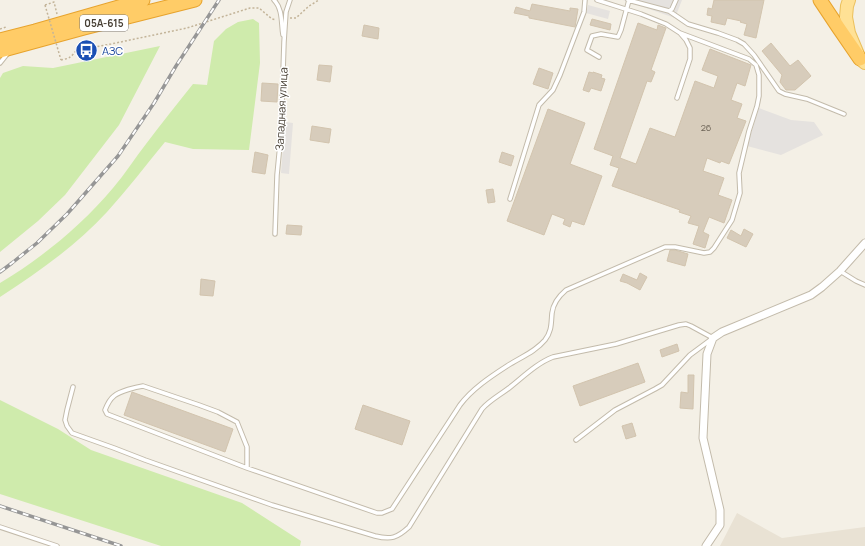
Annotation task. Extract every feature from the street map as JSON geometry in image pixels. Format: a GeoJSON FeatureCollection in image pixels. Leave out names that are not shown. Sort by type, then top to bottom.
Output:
{"type":"FeatureCollection","features":[{"type":"Feature","properties":{"kind":"highway","name":"05А-615"},"geometry":{"type":"LineString","coordinates":[[0,40],[35,31],[120,4],[144,0]]}},
{"type":"Feature","properties":{"kind":"highway","name":"05А-615"},"geometry":{"type":"LineString","coordinates":[[0,51],[195,0]]}},
{"type":"Feature","properties":{"kind":"highway"},"geometry":{"type":"LineString","coordinates":[[820,0],[863,61]]}},
{"type":"Feature","properties":{"kind":"main road"},"geometry":{"type":"LineString","coordinates":[[849,0],[846,17],[849,33],[863,61]]}},
{"type":"Feature","properties":{"kind":"street"},"geometry":{"type":"LineString","coordinates":[[706,546],[720,525],[720,510],[703,438],[707,354],[713,338],[722,332],[811,295],[840,271],[865,243]]}},
{"type":"Feature","properties":{"kind":"lane","name":"Западная улица"},"geometry":{"type":"LineString","coordinates":[[274,0],[280,10],[284,42]]}},
{"type":"Feature","properties":{"kind":"lane","name":"Западная улица"},"geometry":{"type":"LineString","coordinates":[[275,234],[277,175],[281,134],[284,42],[286,12],[290,0]]}},
{"type":"Feature","properties":{"kind":"lane"},"geometry":{"type":"LineString","coordinates":[[510,199],[539,105],[553,90],[560,75],[584,12],[585,0]]}},
{"type":"Feature","properties":{"kind":"lane"},"geometry":{"type":"LineString","coordinates":[[247,468],[247,447],[237,422],[218,412],[143,386],[114,396],[107,404],[105,410],[107,414],[247,468],[377,513],[387,512],[392,509],[468,395],[508,365],[533,352],[547,338],[551,330],[552,312],[555,303],[566,290],[665,247],[675,246],[704,253],[710,252],[714,248],[732,220],[739,200],[739,173],[759,96],[759,75],[756,65],[749,58],[680,33],[666,24],[597,0]]}},
{"type":"Feature","properties":{"kind":"lane"},"geometry":{"type":"LineString","coordinates":[[599,57],[587,50],[592,36],[601,34],[618,36],[621,30],[628,0],[669,11],[688,24],[737,40],[744,44],[754,55],[779,91],[785,94],[807,99],[844,114]]}},
{"type":"Feature","properties":{"kind":"lane"},"geometry":{"type":"LineString","coordinates":[[669,11],[672,9],[676,0]]}},
{"type":"Feature","properties":{"kind":"lane"},"geometry":{"type":"LineString","coordinates":[[677,98],[690,60],[690,48],[680,33]]}},
{"type":"Feature","properties":{"kind":"lane"},"geometry":{"type":"LineString","coordinates":[[0,63],[13,48]]}},
{"type":"Feature","properties":{"kind":"lane"},"geometry":{"type":"LineString","coordinates":[[840,271],[865,286]]}},
{"type":"Feature","properties":{"kind":"lane"},"geometry":{"type":"LineString","coordinates":[[73,387],[66,420],[67,426],[72,433],[272,505],[375,536],[393,538],[400,535],[409,527],[482,409],[489,402],[545,360],[616,344],[686,324],[713,338],[690,355],[662,385],[615,410],[576,440]]}},
{"type":"Feature","properties":{"kind":"lane"},"geometry":{"type":"LineString","coordinates":[[0,527],[57,546]]}},
{"type":"Feature","properties":{"kind":"path"},"geometry":{"type":"LineString","coordinates":[[286,18],[296,18],[309,6],[319,0]]}},
{"type":"Feature","properties":{"kind":"path"},"geometry":{"type":"LineString","coordinates":[[58,14],[54,2],[45,5],[61,60],[70,58],[79,45],[84,43],[89,43],[95,47],[119,43],[186,28],[250,8],[259,8],[274,20],[281,19]]}},
{"type":"Feature","properties":{"kind":"shaded area"},"geometry":{"type":"Polygon","coordinates":[[[623,0],[682,0],[675,18],[623,0]]]}},
{"type":"Feature","properties":{"kind":"shaded area"},"geometry":{"type":"Polygon","coordinates":[[[588,5],[610,11],[608,19],[586,13],[588,5]]]}},
{"type":"Feature","properties":{"kind":"shaded area"},"geometry":{"type":"Polygon","coordinates":[[[759,108],[791,120],[814,122],[823,135],[781,155],[747,146],[759,108]]]}},
{"type":"Feature","properties":{"kind":"shaded area"},"geometry":{"type":"Polygon","coordinates":[[[285,122],[293,123],[289,174],[281,173],[285,122]]]}},
{"type":"Feature","properties":{"kind":"shaded area"},"geometry":{"type":"Polygon","coordinates":[[[737,513],[782,538],[865,527],[865,546],[720,546],[737,513]]]}},
{"type":"Feature","properties":{"kind":"green space"},"geometry":{"type":"Polygon","coordinates":[[[253,19],[259,23],[260,63],[249,150],[193,149],[165,142],[122,195],[83,236],[56,258],[0,297],[0,283],[31,263],[61,240],[101,202],[193,84],[207,85],[214,41],[226,29],[238,22],[253,19]]]}},
{"type":"Feature","properties":{"kind":"green space"},"geometry":{"type":"Polygon","coordinates":[[[160,46],[119,125],[65,195],[38,221],[0,252],[0,78],[3,73],[23,66],[53,68],[160,46]]]}},
{"type":"Feature","properties":{"kind":"green space"},"geometry":{"type":"Polygon","coordinates":[[[0,400],[58,429],[91,450],[242,503],[301,541],[300,546],[161,546],[0,494],[0,400]]]}},
{"type":"Feature","properties":{"kind":"building"},"geometry":{"type":"Polygon","coordinates":[[[714,0],[764,0],[756,38],[744,35],[747,24],[740,22],[741,21],[727,18],[725,25],[711,22],[712,16],[707,15],[708,8],[712,9],[714,0]]]}},
{"type":"Feature","properties":{"kind":"building"},"geometry":{"type":"Polygon","coordinates":[[[532,4],[570,11],[570,8],[578,9],[575,27],[529,18],[529,16],[514,13],[516,7],[530,11],[532,4]]]}},
{"type":"Feature","properties":{"kind":"building"},"geometry":{"type":"Polygon","coordinates":[[[592,19],[611,24],[610,30],[590,25],[592,19]]]}},
{"type":"Feature","properties":{"kind":"building"},"geometry":{"type":"Polygon","coordinates":[[[638,23],[657,30],[658,25],[666,28],[651,70],[655,72],[651,82],[647,81],[620,158],[636,164],[650,128],[675,137],[695,81],[714,88],[718,76],[702,70],[710,49],[751,65],[745,86],[737,83],[731,100],[742,104],[737,118],[746,121],[729,164],[721,161],[720,163],[707,158],[703,171],[724,178],[718,195],[732,200],[724,223],[709,217],[703,232],[709,235],[705,248],[693,244],[699,226],[688,223],[691,216],[679,212],[680,210],[612,186],[619,168],[610,165],[613,156],[594,149],[638,23]]]}},
{"type":"Feature","properties":{"kind":"building"},"geometry":{"type":"Polygon","coordinates":[[[364,25],[379,28],[378,39],[362,36],[364,25]]]}},
{"type":"Feature","properties":{"kind":"building"},"geometry":{"type":"Polygon","coordinates":[[[771,43],[790,66],[798,60],[811,76],[795,90],[786,90],[780,82],[782,75],[762,51],[771,43]]]}},
{"type":"Feature","properties":{"kind":"building"},"geometry":{"type":"Polygon","coordinates":[[[319,65],[332,66],[330,82],[317,80],[319,65]]]}},
{"type":"Feature","properties":{"kind":"building"},"geometry":{"type":"Polygon","coordinates":[[[539,68],[553,73],[548,89],[533,84],[539,68]]]}},
{"type":"Feature","properties":{"kind":"building"},"geometry":{"type":"Polygon","coordinates":[[[589,72],[602,75],[601,78],[605,79],[601,91],[591,88],[589,92],[583,90],[589,72]]]}},
{"type":"Feature","properties":{"kind":"building"},"geometry":{"type":"Polygon","coordinates":[[[262,83],[278,84],[277,102],[261,101],[262,83]]]}},
{"type":"Feature","properties":{"kind":"building"},"geometry":{"type":"Polygon","coordinates":[[[548,109],[585,123],[570,164],[602,176],[584,225],[572,221],[570,227],[563,224],[565,219],[552,214],[544,235],[507,221],[548,109]]]}},
{"type":"Feature","properties":{"kind":"building"},"geometry":{"type":"Polygon","coordinates":[[[312,126],[331,129],[329,143],[310,140],[312,126]]]}},
{"type":"Feature","properties":{"kind":"building"},"geometry":{"type":"Polygon","coordinates":[[[255,152],[268,155],[265,174],[252,172],[255,152]]]}},
{"type":"Feature","properties":{"kind":"building"},"geometry":{"type":"Polygon","coordinates":[[[502,152],[514,156],[511,166],[499,162],[502,152]]]}},
{"type":"Feature","properties":{"kind":"building"},"geometry":{"type":"Polygon","coordinates":[[[493,189],[495,202],[488,203],[486,190],[493,189]]]}},
{"type":"Feature","properties":{"kind":"building"},"geometry":{"type":"Polygon","coordinates":[[[287,225],[302,226],[301,235],[286,234],[287,225]]]}},
{"type":"Feature","properties":{"kind":"building"},"geometry":{"type":"Polygon","coordinates":[[[744,229],[753,234],[746,247],[727,238],[731,230],[741,236],[744,229]]]}},
{"type":"Feature","properties":{"kind":"building"},"geometry":{"type":"Polygon","coordinates":[[[670,250],[688,254],[685,266],[667,261],[670,250]]]}},
{"type":"Feature","properties":{"kind":"building"},"geometry":{"type":"Polygon","coordinates":[[[640,273],[647,277],[640,290],[620,281],[623,274],[637,280],[640,273]]]}},
{"type":"Feature","properties":{"kind":"building"},"geometry":{"type":"Polygon","coordinates":[[[201,279],[215,281],[213,296],[200,295],[201,279]]]}},
{"type":"Feature","properties":{"kind":"building"},"geometry":{"type":"Polygon","coordinates":[[[677,344],[679,351],[662,357],[660,350],[677,344]]]}},
{"type":"Feature","properties":{"kind":"building"},"geometry":{"type":"Polygon","coordinates":[[[638,363],[645,382],[580,406],[573,386],[638,363]]]}},
{"type":"Feature","properties":{"kind":"building"},"geometry":{"type":"Polygon","coordinates":[[[688,375],[694,375],[693,409],[680,408],[681,392],[688,393],[688,375]]]}},
{"type":"Feature","properties":{"kind":"building"},"geometry":{"type":"Polygon","coordinates":[[[132,392],[233,429],[225,452],[124,415],[132,392]]]}},
{"type":"Feature","properties":{"kind":"building"},"geometry":{"type":"Polygon","coordinates":[[[363,405],[410,421],[402,445],[355,429],[363,405]]]}},
{"type":"Feature","properties":{"kind":"building"},"geometry":{"type":"Polygon","coordinates":[[[632,423],[636,436],[626,439],[622,426],[632,423]]]}},
{"type":"Feature","properties":{"kind":"railway"},"geometry":{"type":"LineString","coordinates":[[0,272],[37,243],[67,214],[118,156],[154,103],[219,0]]}},
{"type":"Feature","properties":{"kind":"railway"},"geometry":{"type":"LineString","coordinates":[[0,506],[121,546]]}},
{"type":"Feature","properties":{"kind":"place","name":"АЗС"},"geometry":{"type":"Point","coordinates":[86,50]}}]}
